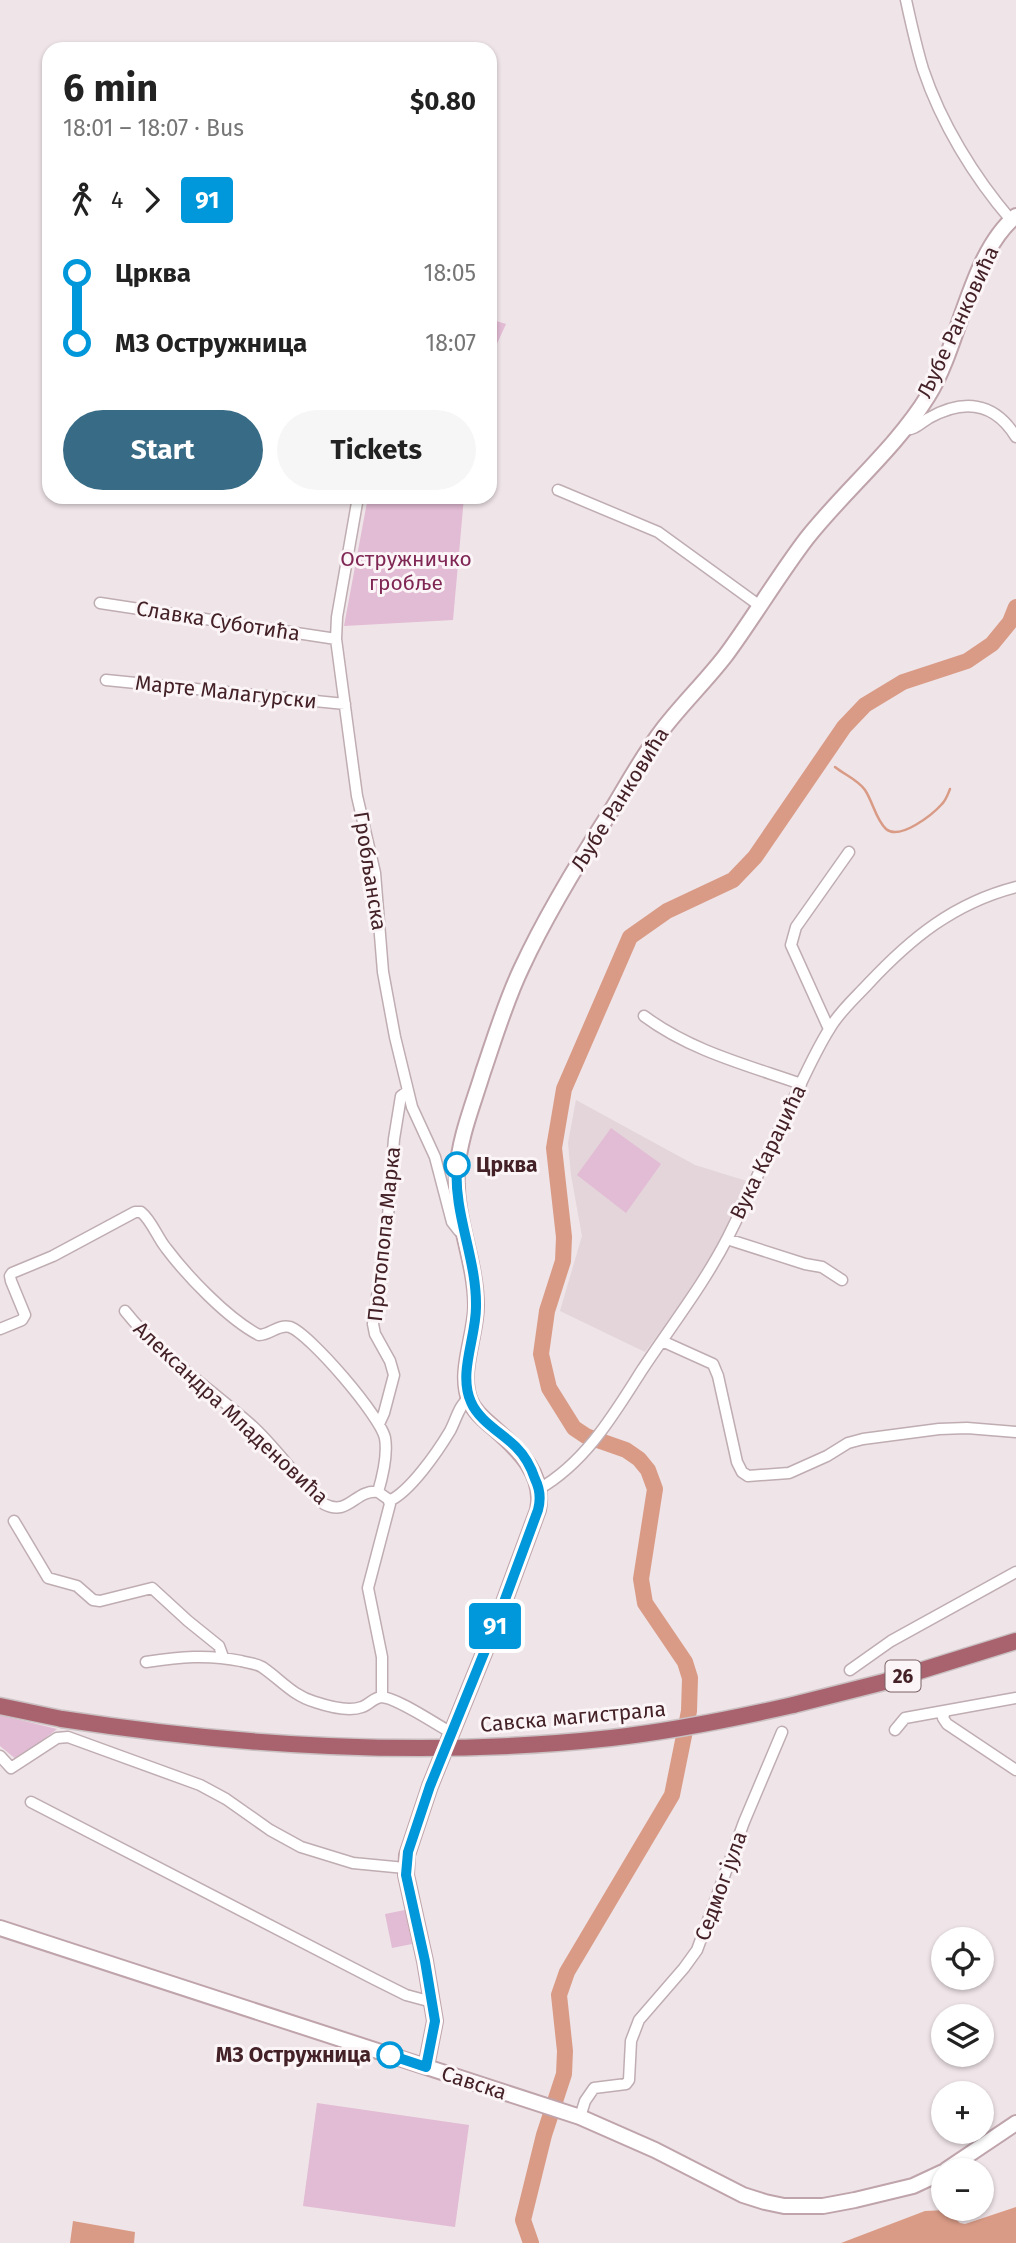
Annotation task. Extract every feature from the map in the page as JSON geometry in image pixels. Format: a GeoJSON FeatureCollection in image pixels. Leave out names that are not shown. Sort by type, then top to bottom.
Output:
{"type":"FeatureCollection","features":[{"type":"Feature","properties":{"kind":"main road","name":"Савска магистрала"},"geometry":{"type":"LineString","coordinates":[[0,1706],[133,1730],[272,1744],[430,1748],[505,1746],[611,1738],[691,1726],[793,1705],[884,1682],[1016,1641]]}},
{"type":"Feature","properties":{"kind":"street"},"geometry":{"type":"LineString","coordinates":[[906,0],[916,44],[936,101],[953,135],[992,196],[1013,218]]}},
{"type":"Feature","properties":{"kind":"street","name":"Љубе Ранковића"},"geometry":{"type":"LineString","coordinates":[[469,1398],[466,1379],[476,1298],[457,1191],[459,1151],[520,971],[581,858],[663,729],[723,658],[805,541],[904,428],[928,396],[954,340],[974,282],[999,234],[1013,218]]}},
{"type":"Feature","properties":{"kind":"street"},"geometry":{"type":"LineString","coordinates":[[904,428],[911,429],[944,410],[972,406],[996,414],[1005,421],[1016,437]]}},
{"type":"Feature","properties":{"kind":"street"},"geometry":{"type":"LineString","coordinates":[[558,490],[657,532],[760,606]]}},
{"type":"Feature","properties":{"kind":"street","name":"Гробљанска"},"geometry":{"type":"LineString","coordinates":[[357,504],[337,617],[336,639],[357,796],[374,873],[383,972],[393,1030],[408,1091],[415,1116],[435,1157],[452,1222],[455,1227],[464,1231]]}},
{"type":"Feature","properties":{"kind":"street","name":"Славка Суботића"},"geometry":{"type":"LineString","coordinates":[[100,603],[336,639]]}},
{"type":"Feature","properties":{"kind":"street","name":"Марте Малагурски"},"geometry":{"type":"LineString","coordinates":[[106,680],[345,704]]}},
{"type":"Feature","properties":{"kind":"street"},"geometry":{"type":"LineString","coordinates":[[829,1029],[791,945],[796,927],[849,852]]}},
{"type":"Feature","properties":{"kind":"street","name":"Вука Караџића"},"geometry":{"type":"LineString","coordinates":[[539,1489],[589,1447],[606,1426],[696,1290],[726,1239],[801,1084],[839,1014],[898,951],[922,932],[946,915],[1016,887]]}},
{"type":"Feature","properties":{"kind":"street"},"geometry":{"type":"LineString","coordinates":[[644,1016],[678,1038],[713,1055],[801,1084]]}},
{"type":"Feature","properties":{"kind":"street","name":"Протопопа Марка"},"geometry":{"type":"LineString","coordinates":[[378,1492],[386,1447],[385,1436],[379,1424],[394,1375],[373,1324],[387,1229],[394,1139],[401,1096],[408,1091]]}},
{"type":"Feature","properties":{"kind":"street"},"geometry":{"type":"LineString","coordinates":[[0,1329],[22,1320],[25,1315],[11,1281],[12,1273],[53,1256],[135,1212],[141,1212],[167,1250],[207,1295],[259,1335],[286,1326],[301,1334],[339,1373],[379,1424]]}},
{"type":"Feature","properties":{"kind":"street"},"geometry":{"type":"LineString","coordinates":[[726,1239],[822,1267],[842,1280]]}},
{"type":"Feature","properties":{"kind":"street","name":"Александра Младеновића"},"geometry":{"type":"LineString","coordinates":[[125,1311],[142,1333],[251,1425],[324,1504],[342,1508],[365,1493],[378,1492]]}},
{"type":"Feature","properties":{"kind":"street"},"geometry":{"type":"LineString","coordinates":[[662,1341],[713,1364],[737,1462],[742,1472],[748,1476],[789,1473],[848,1443],[863,1439],[967,1427],[1016,1432]]}},
{"type":"Feature","properties":{"kind":"street"},"geometry":{"type":"LineString","coordinates":[[389,1501],[403,1492],[426,1465],[444,1440],[463,1403],[469,1398],[477,1413],[517,1448],[527,1461],[539,1489],[538,1510],[408,1852],[405,1868],[435,2021],[426,2067]]}},
{"type":"Feature","properties":{"kind":"street"},"geometry":{"type":"LineString","coordinates":[[378,1492],[389,1501]]}},
{"type":"Feature","properties":{"kind":"street"},"geometry":{"type":"LineString","coordinates":[[382,1697],[382,1657],[367,1592],[389,1501]]}},
{"type":"Feature","properties":{"kind":"street"},"geometry":{"type":"LineString","coordinates":[[14,1521],[48,1577],[77,1586],[90,1598],[100,1601],[152,1588],[219,1646],[223,1657]]}},
{"type":"Feature","properties":{"kind":"street"},"geometry":{"type":"LineString","coordinates":[[850,1670],[891,1641],[1016,1572]]}},
{"type":"Feature","properties":{"kind":"street"},"geometry":{"type":"LineString","coordinates":[[146,1662],[192,1655],[223,1657],[257,1665],[292,1691],[314,1702],[360,1708],[382,1697],[452,1733]]}},
{"type":"Feature","properties":{"kind":"street"},"geometry":{"type":"LineString","coordinates":[[895,1730],[905,1718],[1016,1698]]}},
{"type":"Feature","properties":{"kind":"street"},"geometry":{"type":"LineString","coordinates":[[945,1711],[943,1717],[947,1724],[1016,1770]]}},
{"type":"Feature","properties":{"kind":"street","name":"Седмог јула"},"geometry":{"type":"LineString","coordinates":[[580,2117],[585,2101],[594,2088],[622,2086],[629,2081],[631,2041],[639,2020],[684,1968],[703,1938],[749,1811],[782,1732]]}},
{"type":"Feature","properties":{"kind":"street"},"geometry":{"type":"LineString","coordinates":[[0,1756],[11,1768],[57,1738],[68,1737],[207,1789],[301,1847],[353,1863],[405,1868]]}},
{"type":"Feature","properties":{"kind":"street"},"geometry":{"type":"LineString","coordinates":[[31,1802],[374,1979],[406,1994],[432,2002]]}},
{"type":"Feature","properties":{"kind":"street","name":"Савска"},"geometry":{"type":"LineString","coordinates":[[0,1928],[580,2117],[655,2150],[743,2195],[765,2202],[784,2206],[823,2206],[913,2186],[931,2177]]}},
{"type":"Feature","properties":{"kind":"street","name":"Савска"},"geometry":{"type":"LineString","coordinates":[[964,2158],[1016,2123]]}},
{"type":"Feature","properties":{"kind":"shaded area"},"geometry":{"type":"Polygon","coordinates":[[[576,1100],[695,1165],[750,1182],[713,1252],[683,1300],[645,1352],[560,1311],[582,1236],[568,1143],[576,1100]]]}},
{"type":"Feature","properties":{"kind":"shaded area"},"geometry":{"type":"Polygon","coordinates":[[[1016,2207],[1016,2243],[841,2243],[925,2211],[931,2211],[931,2221],[958,2221],[965,2224],[994,2221],[994,2214],[1016,2207]]]}},
{"type":"Feature","properties":{"kind":"shaded area"},"geometry":{"type":"Polygon","coordinates":[[[73,2221],[135,2232],[134,2243],[70,2243],[73,2221]]]}},
{"type":"Feature","properties":{"kind":"green space"},"geometry":{"type":"Polygon","coordinates":[[[497,321],[506,324],[497,344],[497,321]]]}},
{"type":"Feature","properties":{"kind":"green space","name":"Остружничко гробље"},"geometry":{"type":"Polygon","coordinates":[[[367,504],[463,504],[453,620],[344,626],[367,504]]]}},
{"type":"Feature","properties":{"kind":"green space"},"geometry":{"type":"Polygon","coordinates":[[[611,1128],[661,1164],[626,1213],[577,1175],[611,1128]]]}},
{"type":"Feature","properties":{"kind":"green space"},"geometry":{"type":"Polygon","coordinates":[[[0,1715],[57,1729],[17,1760],[0,1746],[0,1715]]]}},
{"type":"Feature","properties":{"kind":"green space"},"geometry":{"type":"Polygon","coordinates":[[[405,1910],[412,1944],[392,1948],[385,1914],[405,1910]]]}},
{"type":"Feature","properties":{"kind":"green space"},"geometry":{"type":"Polygon","coordinates":[[[317,2103],[469,2125],[455,2227],[303,2206],[317,2103]]]}},
{"type":"Feature","properties":{"kind":"waterway"},"geometry":{"type":"LineString","coordinates":[[531,2243],[523,2220],[544,2135],[564,2074],[565,2051],[559,1995],[567,1972],[672,1795],[689,1711],[690,1678],[685,1662],[645,1603],[641,1579],[655,1489],[648,1470],[626,1450],[586,1436],[574,1428],[549,1388],[541,1354],[547,1311],[563,1261],[564,1237],[554,1148],[564,1089],[630,937],[667,911],[733,880],[755,857],[844,727],[865,705],[903,682],[967,661],[992,644],[1010,622],[1016,607]]}},
{"type":"Feature","properties":{"kind":"waterway"},"geometry":{"type":"LineString","coordinates":[[835,767],[862,786],[877,816],[886,829],[892,832],[907,829],[924,819],[938,808],[950,789]]}},
{"type":"Feature","properties":{"kind":"bus line","name":"91"},"geometry":{"type":"LineString","coordinates":[[390,2055],[426,2067],[435,2021],[406,1875],[408,1852],[430,1786],[497,1621],[540,1499],[537,1483],[527,1461],[517,1448],[477,1413],[467,1390],[476,1298],[459,1208],[457,1165]]}},
{"type":"Feature","properties":{"kind":"place","name":"Црква"},"geometry":{"type":"Point","coordinates":[457,1165]}},
{"type":"Feature","properties":{"kind":"place","name":"МЗ Остружница"},"geometry":{"type":"Point","coordinates":[390,2055]}}]}
